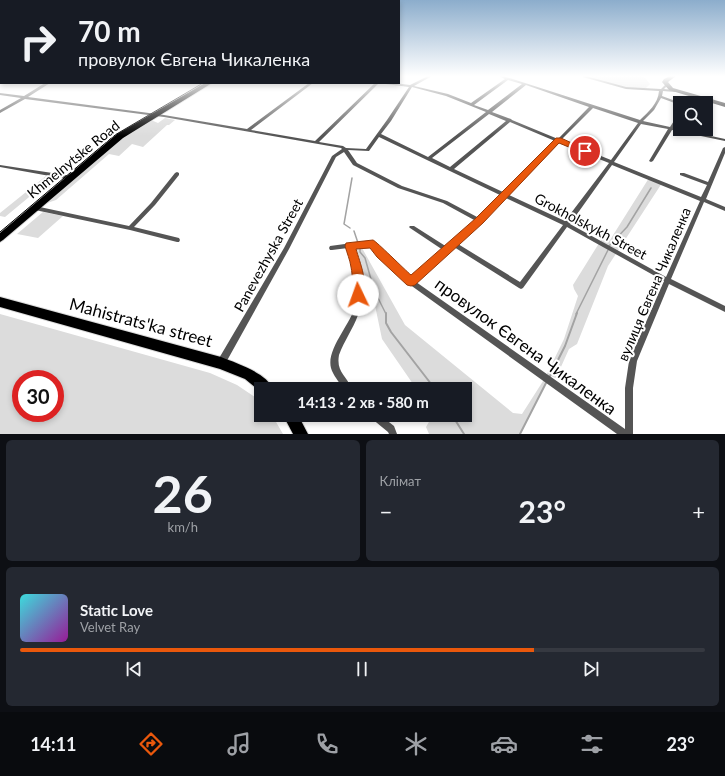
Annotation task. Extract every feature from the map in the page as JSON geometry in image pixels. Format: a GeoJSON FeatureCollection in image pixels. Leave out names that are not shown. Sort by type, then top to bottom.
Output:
{"type":"FeatureCollection","features":[{"type":"Feature","properties":{"kind":"main road","name":"Khmelnytske Road"},"geometry":{"type":"LineString","coordinates":[[0,238],[120,136],[187,96]]}},
{"type":"Feature","properties":{"kind":"main road"},"geometry":{"type":"LineString","coordinates":[[693,96],[725,106]]}},
{"type":"Feature","properties":{"kind":"main road","name":"Mahistrats'ka street"},"geometry":{"type":"LineString","coordinates":[[0,302],[221,363],[249,375],[258,382]]}},
{"type":"Feature","properties":{"kind":"main road"},"geometry":{"type":"LineString","coordinates":[[294,422],[301,434]]}},
{"type":"Feature","properties":{"kind":"street"},"geometry":{"type":"LineString","coordinates":[[19,96],[156,115],[343,147],[354,164],[400,187],[445,202],[480,221]]}},
{"type":"Feature","properties":{"kind":"street"},"geometry":{"type":"LineString","coordinates":[[247,131],[293,96]]}},
{"type":"Feature","properties":{"kind":"street"},"geometry":{"type":"LineString","coordinates":[[316,142],[363,96]]}},
{"type":"Feature","properties":{"kind":"street"},"geometry":{"type":"LineString","coordinates":[[345,150],[366,150],[379,135],[404,96]]}},
{"type":"Feature","properties":{"kind":"street"},"geometry":{"type":"LineString","coordinates":[[450,96],[725,209]]}},
{"type":"Feature","properties":{"kind":"street"},"geometry":{"type":"LineString","coordinates":[[472,105],[484,96]]}},
{"type":"Feature","properties":{"kind":"street"},"geometry":{"type":"LineString","coordinates":[[428,159],[509,96]]}},
{"type":"Feature","properties":{"kind":"street"},"geometry":{"type":"LineString","coordinates":[[562,96],[640,122],[671,130],[725,140]]}},
{"type":"Feature","properties":{"kind":"street"},"geometry":{"type":"LineString","coordinates":[[0,112],[25,97]]}},
{"type":"Feature","properties":{"kind":"street"},"geometry":{"type":"LineString","coordinates":[[453,244],[521,286],[612,163],[640,122],[661,97],[673,101]]}},
{"type":"Feature","properties":{"kind":"street"},"geometry":{"type":"LineString","coordinates":[[411,282],[480,221],[592,106]]}},
{"type":"Feature","properties":{"kind":"street"},"geometry":{"type":"LineString","coordinates":[[451,169],[510,120]]}},
{"type":"Feature","properties":{"kind":"street"},"geometry":{"type":"LineString","coordinates":[[651,161],[673,126]]}},
{"type":"Feature","properties":{"kind":"street","name":"Grokholskykh Street"},"geometry":{"type":"LineString","coordinates":[[379,135],[566,224],[667,280],[725,309]]}},
{"type":"Feature","properties":{"kind":"street","name":"вулиця Євгена Чикаленка"},"geometry":{"type":"LineString","coordinates":[[629,434],[628,390],[630,371],[633,361],[725,148]]}},
{"type":"Feature","properties":{"kind":"street","name":"Panevezhyska Street"},"geometry":{"type":"LineString","coordinates":[[221,363],[286,249],[334,156],[345,150]]}},
{"type":"Feature","properties":{"kind":"street"},"geometry":{"type":"LineString","coordinates":[[0,166],[72,178]]}},
{"type":"Feature","properties":{"kind":"street"},"geometry":{"type":"LineString","coordinates":[[130,228],[153,204],[177,174]]}},
{"type":"Feature","properties":{"kind":"street"},"geometry":{"type":"LineString","coordinates":[[682,174],[710,184]]}},
{"type":"Feature","properties":{"kind":"street"},"geometry":{"type":"LineString","coordinates":[[36,208],[130,228],[177,240]]}},
{"type":"Feature","properties":{"kind":"street"},"geometry":{"type":"LineString","coordinates":[[412,228],[447,250]]}},
{"type":"Feature","properties":{"kind":"street","name":"провулок Євгена Чикаленка"},"geometry":{"type":"LineString","coordinates":[[332,248],[373,244],[380,254],[411,282],[624,434]]}},
{"type":"Feature","properties":{"kind":"street"},"geometry":{"type":"LineString","coordinates":[[344,382],[335,367],[334,360],[337,349],[354,320],[358,306],[359,284],[356,266],[350,246]]}},
{"type":"Feature","properties":{"kind":"street"},"geometry":{"type":"LineString","coordinates":[[382,422],[391,429],[393,434]]}},
{"type":"Feature","properties":{"kind":"shaded area"},"geometry":{"type":"Polygon","coordinates":[[[165,118],[175,120],[167,125],[143,147],[132,144],[119,156],[109,154],[56,200],[47,203],[122,138],[151,120],[158,123],[165,118]]]}},
{"type":"Feature","properties":{"kind":"shaded area"},"geometry":{"type":"Polygon","coordinates":[[[46,176],[52,178],[5,217],[0,216],[0,213],[46,176]]]}},
{"type":"Feature","properties":{"kind":"shaded area"},"geometry":{"type":"Polygon","coordinates":[[[649,178],[662,183],[608,266],[577,344],[569,349],[556,378],[550,376],[520,434],[429,434],[426,427],[429,422],[472,422],[472,382],[412,382],[382,339],[372,291],[366,283],[356,248],[360,246],[362,248],[405,325],[513,413],[522,414],[545,378],[564,339],[578,296],[573,285],[601,240],[610,240],[649,178]]]}},
{"type":"Feature","properties":{"kind":"shaded area"},"geometry":{"type":"Polygon","coordinates":[[[43,212],[63,216],[38,238],[17,234],[43,212]]]}},
{"type":"Feature","properties":{"kind":"shaded area"},"geometry":{"type":"Polygon","coordinates":[[[0,314],[210,373],[237,385],[254,396],[254,422],[276,422],[283,434],[0,434],[0,314]]]}},
{"type":"Feature","properties":{"kind":"waterway"},"geometry":{"type":"LineString","coordinates":[[350,228],[344,224],[352,178]]}},
{"type":"Feature","properties":{"kind":"waterway"},"geometry":{"type":"LineString","coordinates":[[609,246],[627,227],[651,188]]}},
{"type":"Feature","properties":{"kind":"waterway"},"geometry":{"type":"LineString","coordinates":[[354,231],[358,243]]}},
{"type":"Feature","properties":{"kind":"waterway"},"geometry":{"type":"LineString","coordinates":[[360,246],[360,252],[365,258],[374,290],[386,314]]}},
{"type":"Feature","properties":{"kind":"waterway"},"geometry":{"type":"LineString","coordinates":[[576,314],[608,250]]}},
{"type":"Feature","properties":{"kind":"waterway"},"geometry":{"type":"LineString","coordinates":[[550,376],[565,346],[577,313]]}},
{"type":"Feature","properties":{"kind":"waterway"},"geometry":{"type":"LineString","coordinates":[[386,314],[386,323],[391,332],[430,382]]}},
{"type":"Feature","properties":{"kind":"waterway"},"geometry":{"type":"LineString","coordinates":[[520,434],[546,383]]}},
{"type":"Feature","properties":{"kind":"waterway"},"geometry":{"type":"LineString","coordinates":[[456,422],[464,434]]}},
{"type":"Feature","properties":{"kind":"tram line"},"geometry":{"type":"LineString","coordinates":[[0,232],[115,135],[181,96]]}},
{"type":"Feature","properties":{"kind":"route"},"geometry":{"type":"LineString","coordinates":[[358,295],[359,284],[356,266],[350,246],[367,243],[373,244],[380,254],[411,282],[480,221],[558,140],[585,151]]}}]}
